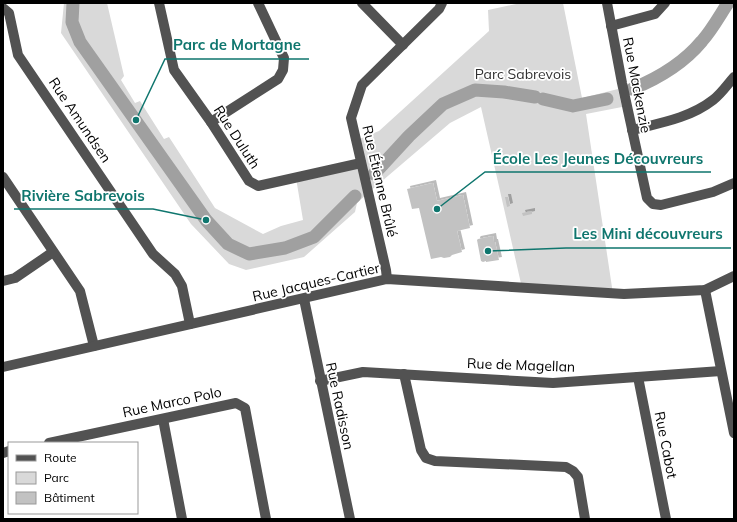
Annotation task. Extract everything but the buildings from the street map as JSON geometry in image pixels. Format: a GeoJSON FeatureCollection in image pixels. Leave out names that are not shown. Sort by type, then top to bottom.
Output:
{"type":"FeatureCollection","features":[{"type":"Feature","properties":{"kind":"street","name":"Rue Duluth"},"geometry":{"type":"LineString","coordinates":[[159,3],[174,70],[211,122],[249,181],[258,186],[361,163]]}},
{"type":"Feature","properties":{"kind":"street"},"geometry":{"type":"LineString","coordinates":[[211,122],[278,78],[284,70],[284,58],[258,3]]}},
{"type":"Feature","properties":{"kind":"street"},"geometry":{"type":"LineString","coordinates":[[362,3],[403,45]]}},
{"type":"Feature","properties":{"kind":"street","name":"Rue Étienne Brûlé"},"geometry":{"type":"LineString","coordinates":[[387,279],[351,118],[362,85],[403,45],[442,3]]}},
{"type":"Feature","properties":{"kind":"street","name":"Rue Mackenzie"},"geometry":{"type":"LineString","coordinates":[[607,3],[647,198],[653,204],[661,205],[713,192],[734,183]]}},
{"type":"Feature","properties":{"kind":"street"},"geometry":{"type":"LineString","coordinates":[[611,26],[655,14],[665,3]]}},
{"type":"Feature","properties":{"kind":"street","name":"Rue Amundsen"},"geometry":{"type":"LineString","coordinates":[[3,8],[9,13],[18,55],[153,254],[175,274],[182,286],[190,324]]}},
{"type":"Feature","properties":{"kind":"street"},"geometry":{"type":"LineString","coordinates":[[632,130],[684,116],[698,110],[714,100],[734,77]]}},
{"type":"Feature","properties":{"kind":"street"},"geometry":{"type":"LineString","coordinates":[[4,182],[80,291],[94,346]]}},
{"type":"Feature","properties":{"kind":"street"},"geometry":{"type":"LineString","coordinates":[[3,281],[15,278],[53,252]]}},
{"type":"Feature","properties":{"kind":"street","name":"Rue Jacques-Cartier"},"geometry":{"type":"LineString","coordinates":[[3,367],[387,279],[624,294],[704,290],[734,276]]}},
{"type":"Feature","properties":{"kind":"street"},"geometry":{"type":"LineString","coordinates":[[704,290],[734,432]]}},
{"type":"Feature","properties":{"kind":"street","name":"Rue Radisson"},"geometry":{"type":"LineString","coordinates":[[304,299],[350,519]]}},
{"type":"Feature","properties":{"kind":"street","name":"Rue de Magellan"},"geometry":{"type":"LineString","coordinates":[[320,381],[363,372],[553,383],[721,371]]}},
{"type":"Feature","properties":{"kind":"street"},"geometry":{"type":"LineString","coordinates":[[404,374],[421,450],[426,458],[435,461],[566,467],[573,470],[578,477],[585,519]]}},
{"type":"Feature","properties":{"kind":"street","name":"Rue Cabot"},"geometry":{"type":"LineString","coordinates":[[638,377],[666,519]]}},
{"type":"Feature","properties":{"kind":"street","name":"Rue Marco Polo"},"geometry":{"type":"LineString","coordinates":[[55,442],[88,439],[163,418],[236,403],[245,408],[266,519]]}},
{"type":"Feature","properties":{"kind":"street"},"geometry":{"type":"LineString","coordinates":[[163,418],[182,519]]}},
{"type":"Feature","properties":{"kind":"green space","name":"Parc Sabrevois"},"geometry":{"type":"Polygon","coordinates":[[[64,3],[107,3],[124,76],[121,80],[135,103],[140,101],[164,139],[169,137],[215,208],[263,234],[281,226],[303,220],[296,178],[361,163],[357,140],[379,131],[489,31],[488,10],[521,3],[563,3],[582,98],[618,89],[622,107],[586,114],[613,294],[522,288],[481,107],[450,123],[357,203],[355,212],[304,257],[246,270],[229,264],[191,224],[61,33],[64,3]]]}},
{"type":"Feature","properties":{"kind":"waterway"},"geometry":{"type":"LineString","coordinates":[[73,3],[72,22],[80,42],[206,220],[228,244],[249,254],[285,248],[314,237],[355,196]]}},
{"type":"Feature","properties":{"kind":"waterway"},"geometry":{"type":"LineString","coordinates":[[632,89],[670,70],[687,57],[706,37],[728,3]]}},
{"type":"Feature","properties":{"kind":"waterway"},"geometry":{"type":"LineString","coordinates":[[374,174],[409,136],[443,104],[475,90],[504,92],[535,97]]}},
{"type":"Feature","properties":{"kind":"waterway"},"geometry":{"type":"LineString","coordinates":[[543,99],[573,106],[607,99]]}},
{"type":"Feature","properties":{"kind":"place","name":"Parc de Mortagne"},"geometry":{"type":"Point","coordinates":[136,120]}},
{"type":"Feature","properties":{"kind":"place","name":"École Les Jeunes Découvreurs"},"geometry":{"type":"Point","coordinates":[437,209]}},
{"type":"Feature","properties":{"kind":"place","name":"Rivière Sabrevois"},"geometry":{"type":"Point","coordinates":[206,220]}},
{"type":"Feature","properties":{"kind":"place","name":"Les Mini découvreurs"},"geometry":{"type":"Point","coordinates":[488,251]}}]}
